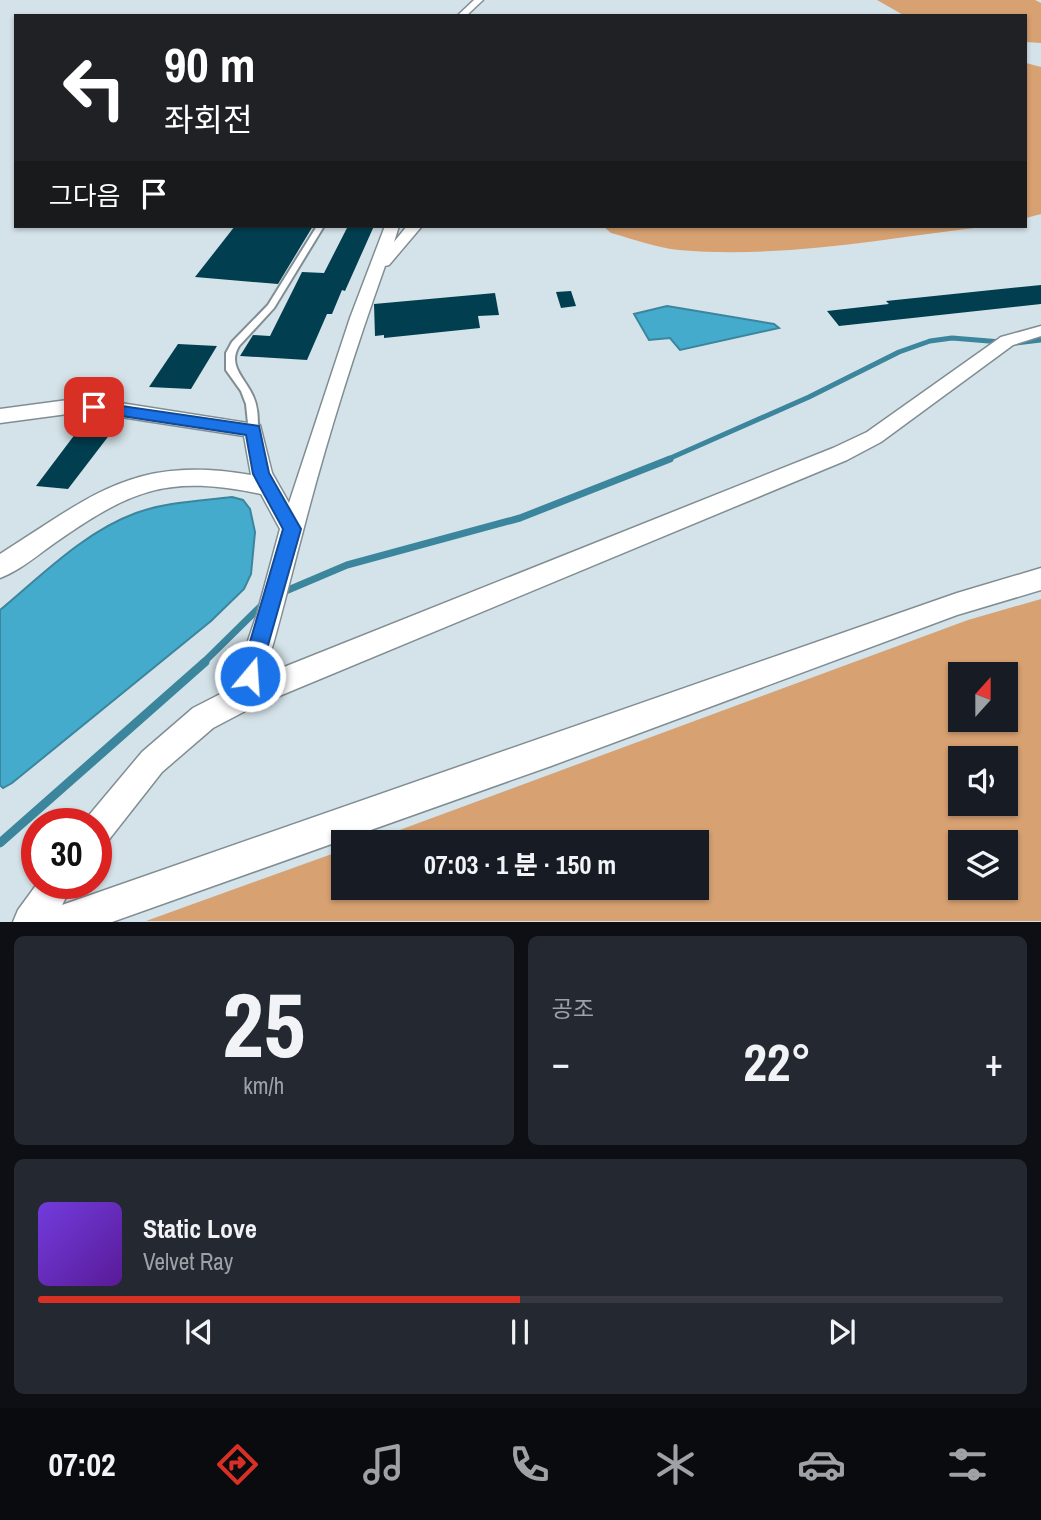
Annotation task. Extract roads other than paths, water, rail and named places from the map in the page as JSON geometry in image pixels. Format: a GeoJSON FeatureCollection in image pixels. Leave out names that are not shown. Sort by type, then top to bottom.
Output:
{"type":"FeatureCollection","features":[{"type":"Feature","properties":{"kind":"street"},"geometry":{"type":"LineString","coordinates":[[463,14],[479,0]]}},
{"type":"Feature","properties":{"kind":"street"},"geometry":{"type":"LineString","coordinates":[[243,697],[273,602],[292,529],[391,228]]}},
{"type":"Feature","properties":{"kind":"street"},"geometry":{"type":"LineString","coordinates":[[373,278],[388,255],[413,228]]}},
{"type":"Feature","properties":{"kind":"street"},"geometry":{"type":"LineString","coordinates":[[112,811],[152,762],[203,718],[243,697],[840,454],[874,437],[1003,344],[1041,331]]}},
{"type":"Feature","properties":{"kind":"street"},"geometry":{"type":"LineString","coordinates":[[0,416],[75,406],[114,409],[166,419],[253,430],[261,474],[292,529]]}},
{"type":"Feature","properties":{"kind":"street"},"geometry":{"type":"LineString","coordinates":[[0,567],[100,503],[141,484],[173,478],[214,479],[268,487]]}},
{"type":"Feature","properties":{"kind":"street"},"geometry":{"type":"LineString","coordinates":[[64,922],[551,751],[957,604],[1041,579]]}},
{"type":"Feature","properties":{"kind":"street"},"geometry":{"type":"LineString","coordinates":[[30,922],[46,899]]}},
{"type":"Feature","properties":{"kind":"lane"},"geometry":{"type":"LineString","coordinates":[[253,430],[254,417],[250,399],[244,385],[231,370],[230,354],[242,335],[271,306],[319,228]]}},
{"type":"Feature","properties":{"kind":"water"},"geometry":{"type":"Polygon","coordinates":[[[667,306],[774,324],[779,328],[680,350],[670,338],[649,340],[634,314],[667,306]]]}},
{"type":"Feature","properties":{"kind":"water"},"geometry":{"type":"Polygon","coordinates":[[[232,497],[243,500],[250,509],[255,532],[251,574],[244,589],[211,621],[3,788],[0,785],[0,610],[81,543],[117,521],[159,506],[232,497]]]}},
{"type":"Feature","properties":{"kind":"waterway"},"geometry":{"type":"LineString","coordinates":[[666,460],[809,397],[899,352],[930,341],[952,338],[1001,342]]}},
{"type":"Feature","properties":{"kind":"waterway"},"geometry":{"type":"LineString","coordinates":[[1015,343],[1041,340]]}},
{"type":"Feature","properties":{"kind":"waterway"},"geometry":{"type":"LineString","coordinates":[[281,593],[347,565],[520,518],[670,459]]}},
{"type":"Feature","properties":{"kind":"waterway"},"geometry":{"type":"LineString","coordinates":[[203,663],[265,602]]}},
{"type":"Feature","properties":{"kind":"waterway"},"geometry":{"type":"LineString","coordinates":[[0,843],[205,662]]}}]}
